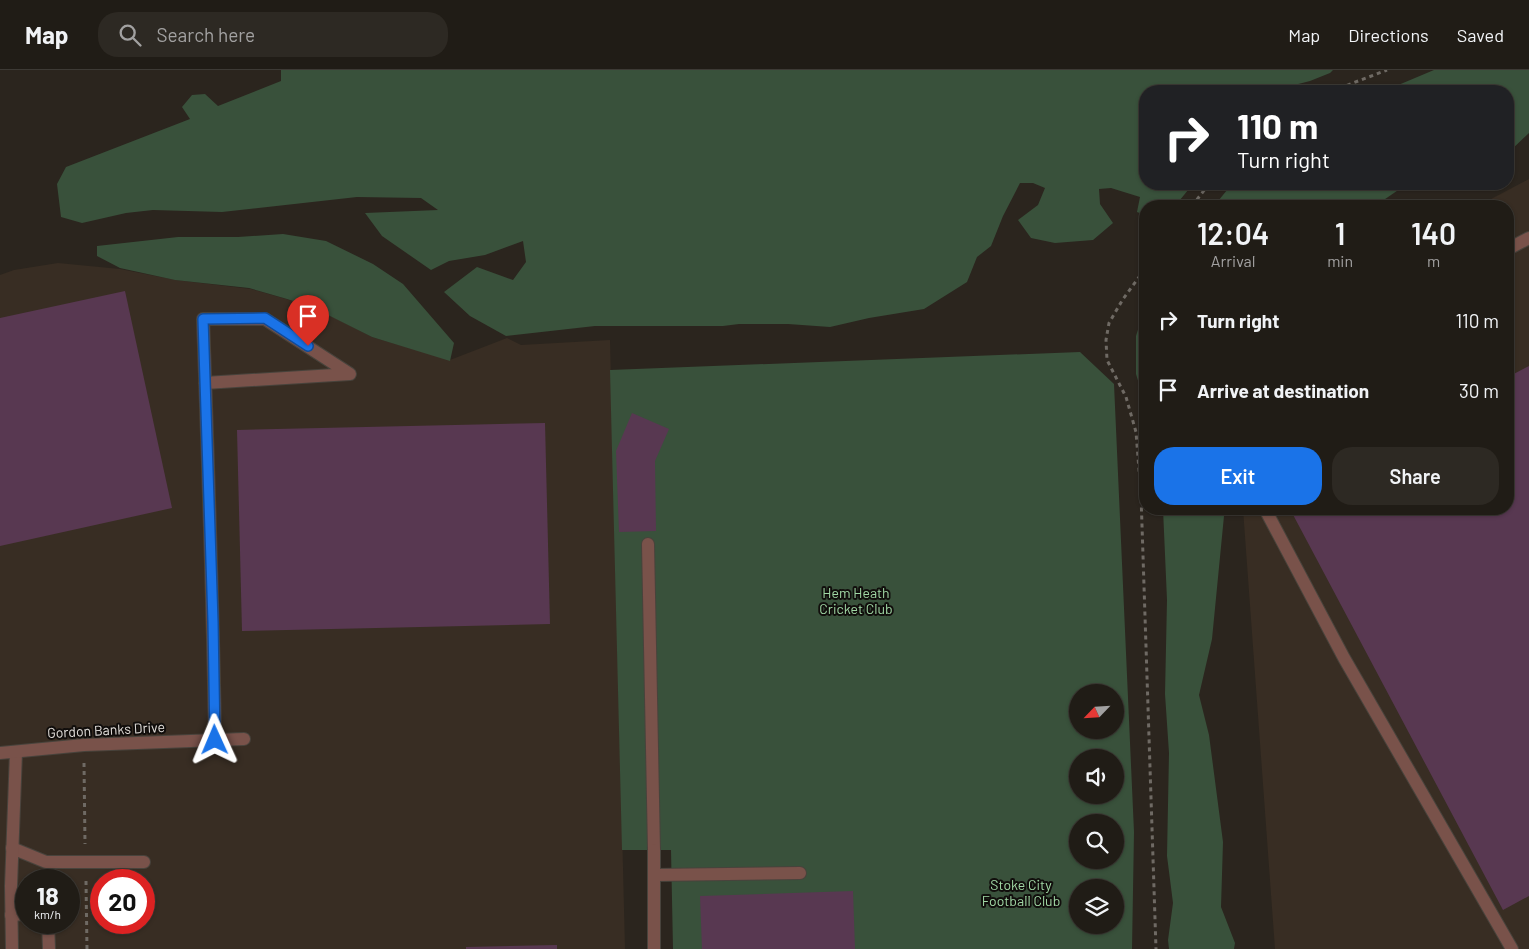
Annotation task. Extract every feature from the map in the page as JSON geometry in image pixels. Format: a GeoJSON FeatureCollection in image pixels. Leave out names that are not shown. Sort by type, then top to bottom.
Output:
{"type":"FeatureCollection","features":[{"type":"Feature","properties":{"kind":"street"},"geometry":{"type":"LineString","coordinates":[[1514,246],[1529,238]]}},
{"type":"Feature","properties":{"kind":"street"},"geometry":{"type":"LineString","coordinates":[[205,384],[350,374],[265,318],[203,319],[215,740]]}},
{"type":"Feature","properties":{"kind":"street"},"geometry":{"type":"LineString","coordinates":[[1267,515],[1344,658],[1512,949]]}},
{"type":"Feature","properties":{"kind":"street"},"geometry":{"type":"LineString","coordinates":[[648,544],[654,949]]}},
{"type":"Feature","properties":{"kind":"street","name":"Gordon Banks Drive"},"geometry":{"type":"LineString","coordinates":[[0,753],[84,745],[244,739]]}},
{"type":"Feature","properties":{"kind":"street"},"geometry":{"type":"LineString","coordinates":[[12,949],[12,848],[16,752]]}},
{"type":"Feature","properties":{"kind":"street"},"geometry":{"type":"LineString","coordinates":[[12,848],[46,862],[144,862]]}},
{"type":"Feature","properties":{"kind":"street"},"geometry":{"type":"LineString","coordinates":[[654,875],[800,873]]}},
{"type":"Feature","properties":{"kind":"street"},"geometry":{"type":"LineString","coordinates":[[11,915],[15,915]]}},
{"type":"Feature","properties":{"kind":"street"},"geometry":{"type":"LineString","coordinates":[[48,934],[49,949]]}},
{"type":"Feature","properties":{"kind":"path"},"geometry":{"type":"LineString","coordinates":[[1348,85],[1387,70]]}},
{"type":"Feature","properties":{"kind":"path"},"geometry":{"type":"LineString","coordinates":[[1197,200],[1204,190]]}},
{"type":"Feature","properties":{"kind":"path"},"geometry":{"type":"LineString","coordinates":[[1139,277],[1122,299],[1109,323],[1106,340],[1108,360],[1126,397],[1136,432],[1139,470]]}},
{"type":"Feature","properties":{"kind":"path"},"geometry":{"type":"LineString","coordinates":[[1142,515],[1156,949]]}},
{"type":"Feature","properties":{"kind":"shaded area"},"geometry":{"type":"Polygon","coordinates":[[[1529,179],[1529,949],[1275,949],[1243,515],[1514,515],[1514,200],[1489,200],[1508,190],[1514,190],[1514,187],[1529,179]]]}},
{"type":"Feature","properties":{"kind":"shaded area"},"geometry":{"type":"Polygon","coordinates":[[[58,263],[120,269],[176,280],[251,289],[314,307],[372,337],[450,360],[507,338],[521,345],[610,340],[625,949],[0,949],[0,275],[14,270],[58,263]]]}},
{"type":"Feature","properties":{"kind":"green space"},"geometry":{"type":"Polygon","coordinates":[[[281,70],[1333,70],[1310,81],[1294,85],[1139,85],[1139,190],[1188,190],[1180,200],[1139,200],[1140,197],[1111,188],[1099,189],[1100,204],[1113,223],[1093,240],[1055,243],[1031,238],[1018,220],[1038,205],[1045,188],[1033,183],[1020,183],[1003,216],[991,246],[977,257],[967,282],[924,309],[869,318],[830,327],[788,324],[595,326],[506,336],[470,316],[444,292],[477,267],[513,280],[526,262],[523,241],[485,255],[449,261],[431,270],[382,236],[365,213],[438,210],[421,198],[357,197],[222,212],[153,210],[126,213],[82,223],[61,217],[57,184],[66,167],[190,119],[182,107],[192,95],[205,94],[218,106],[281,81],[281,70]]]}},
{"type":"Feature","properties":{"kind":"green space"},"geometry":{"type":"Polygon","coordinates":[[[1434,70],[1529,70],[1529,133],[1514,147],[1514,85],[1398,85],[1434,70]]]}},
{"type":"Feature","properties":{"kind":"green space"},"geometry":{"type":"Polygon","coordinates":[[[1227,190],[1398,190],[1384,200],[1219,200],[1227,190]]]}},
{"type":"Feature","properties":{"kind":"green space"},"geometry":{"type":"Polygon","coordinates":[[[283,234],[326,241],[373,264],[403,284],[454,343],[450,361],[372,337],[314,308],[287,299],[249,288],[175,280],[120,268],[97,256],[97,246],[178,237],[238,237],[283,234]]]}},
{"type":"Feature","properties":{"kind":"green space"},"geometry":{"type":"Polygon","coordinates":[[[1139,326],[1139,384],[1136,374],[1136,336],[1139,326]]]}},
{"type":"Feature","properties":{"kind":"green space","name":"Hem Heath Cricket Club"},"geometry":{"type":"Polygon","coordinates":[[[1080,352],[1114,384],[1134,832],[1132,949],[673,949],[671,850],[622,850],[610,370],[1080,352]]]}},
{"type":"Feature","properties":{"kind":"green space"},"geometry":{"type":"Polygon","coordinates":[[[1163,515],[1224,515],[1212,639],[1199,695],[1209,735],[1223,842],[1221,907],[1235,943],[1234,949],[1169,949],[1168,940],[1173,903],[1167,856],[1169,753],[1165,694],[1167,600],[1163,515]]]}},
{"type":"Feature","properties":{"kind":"building"},"geometry":{"type":"Polygon","coordinates":[[[125,291],[172,508],[0,546],[0,318],[125,291]]]}},
{"type":"Feature","properties":{"kind":"building"},"geometry":{"type":"Polygon","coordinates":[[[1529,366],[1529,896],[1503,910],[1293,515],[1514,515],[1514,374],[1529,366]]]}},
{"type":"Feature","properties":{"kind":"building"},"geometry":{"type":"Polygon","coordinates":[[[632,413],[669,429],[655,461],[656,531],[619,532],[616,451],[632,413]]]}},
{"type":"Feature","properties":{"kind":"building"},"geometry":{"type":"Polygon","coordinates":[[[545,423],[550,624],[242,631],[237,430],[545,423]]]}},
{"type":"Feature","properties":{"kind":"building"},"geometry":{"type":"Polygon","coordinates":[[[853,891],[855,949],[702,949],[700,896],[853,891]]]}},
{"type":"Feature","properties":{"kind":"building"},"geometry":{"type":"Polygon","coordinates":[[[557,945],[557,949],[466,949],[466,947],[557,945]]]}},
{"type":"Feature","properties":{"kind":"route"},"geometry":{"type":"LineString","coordinates":[[215,740],[203,319],[265,318],[308,346]]}},
{"type":"Feature","properties":{"kind":"park label","name":"Stoke City Football Club"},"geometry":{"type":"Point","coordinates":[1021,894]}}]}
